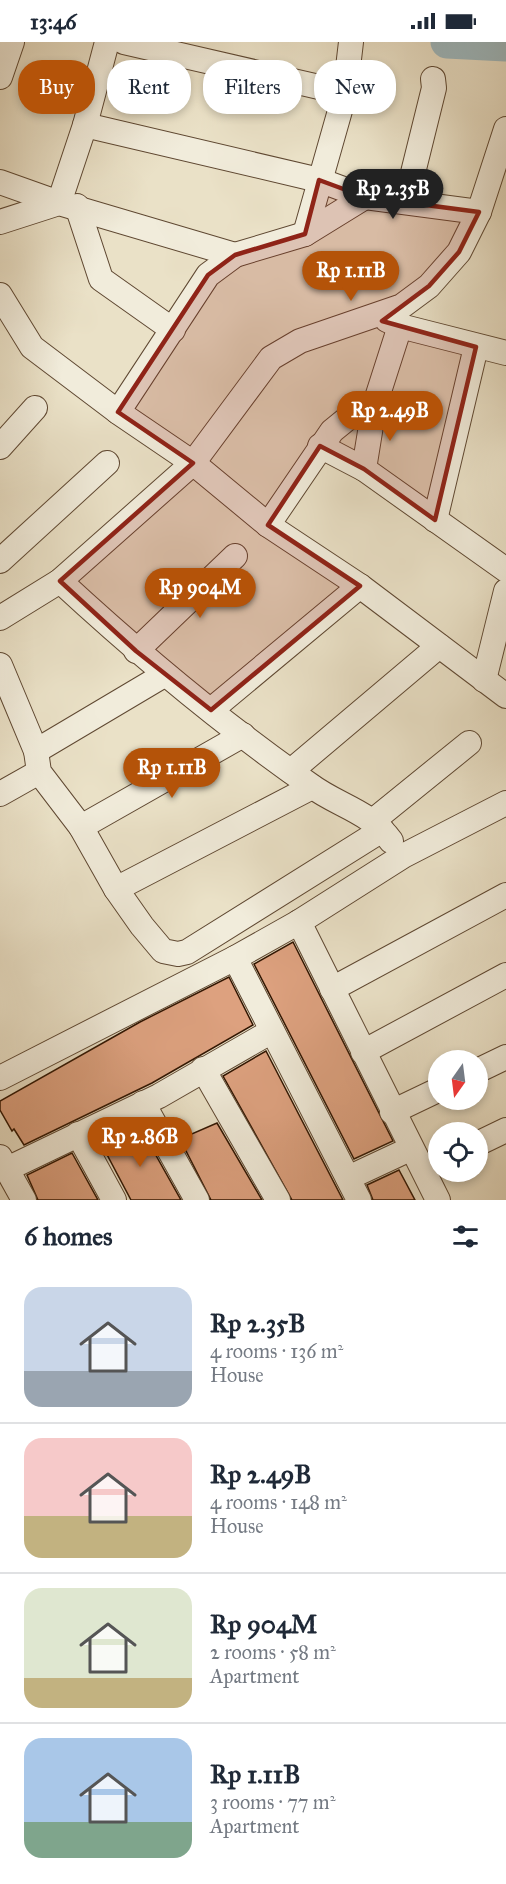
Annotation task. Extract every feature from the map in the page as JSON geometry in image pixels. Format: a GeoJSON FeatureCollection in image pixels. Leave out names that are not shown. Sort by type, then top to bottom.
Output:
{"type":"FeatureCollection","features":[{"type":"Feature","properties":{"kind":"street"},"geometry":{"type":"LineString","coordinates":[[0,77],[12,42]]}},
{"type":"Feature","properties":{"kind":"street"},"geometry":{"type":"LineString","coordinates":[[107,42],[85,125],[68,204],[101,279],[173,330]]}},
{"type":"Feature","properties":{"kind":"street"},"geometry":{"type":"LineString","coordinates":[[124,42],[314,86]]}},
{"type":"Feature","properties":{"kind":"street"},"geometry":{"type":"LineString","coordinates":[[349,60],[351,42]]}},
{"type":"Feature","properties":{"kind":"street"},"geometry":{"type":"LineString","coordinates":[[406,201],[434,87],[433,79]]}},
{"type":"Feature","properties":{"kind":"street"},"geometry":{"type":"LineString","coordinates":[[305,234],[339,114]]}},
{"type":"Feature","properties":{"kind":"street"},"geometry":{"type":"LineString","coordinates":[[85,125],[319,180],[365,197],[479,212]]}},
{"type":"Feature","properties":{"kind":"street"},"geometry":{"type":"LineString","coordinates":[[364,469],[390,321],[402,306],[429,286],[459,252],[479,212],[506,129]]}},
{"type":"Feature","properties":{"kind":"street"},"geometry":{"type":"LineString","coordinates":[[0,182],[235,255]]}},
{"type":"Feature","properties":{"kind":"street"},"geometry":{"type":"LineString","coordinates":[[118,412],[208,275],[235,255],[305,234],[365,197]]}},
{"type":"Feature","properties":{"kind":"street"},"geometry":{"type":"LineString","coordinates":[[0,222],[68,204]]}},
{"type":"Feature","properties":{"kind":"street"},"geometry":{"type":"LineString","coordinates":[[0,295],[32,347],[118,412],[193,464],[268,525],[360,586],[506,696]]}},
{"type":"Feature","properties":{"kind":"street"},"geometry":{"type":"LineString","coordinates":[[0,618],[60,581],[193,464],[271,358],[300,341],[390,321],[476,347],[506,353]]}},
{"type":"Feature","properties":{"kind":"street"},"geometry":{"type":"LineString","coordinates":[[435,520],[476,347]]}},
{"type":"Feature","properties":{"kind":"street"},"geometry":{"type":"LineString","coordinates":[[268,525],[332,430],[348,418],[374,407]]}},
{"type":"Feature","properties":{"kind":"street"},"geometry":{"type":"LineString","coordinates":[[0,447],[35,408]]}},
{"type":"Feature","properties":{"kind":"street"},"geometry":{"type":"LineString","coordinates":[[320,446],[364,469],[506,570]]}},
{"type":"Feature","properties":{"kind":"street"},"geometry":{"type":"LineString","coordinates":[[0,561],[107,463]]}},
{"type":"Feature","properties":{"kind":"street"},"geometry":{"type":"LineString","coordinates":[[136,651],[235,556]]}},
{"type":"Feature","properties":{"kind":"street"},"geometry":{"type":"LineString","coordinates":[[60,581],[164,675],[312,787],[389,839]]}},
{"type":"Feature","properties":{"kind":"street"},"geometry":{"type":"LineString","coordinates":[[211,710],[360,586]]}},
{"type":"Feature","properties":{"kind":"street"},"geometry":{"type":"LineString","coordinates":[[484,680],[506,591]]}},
{"type":"Feature","properties":{"kind":"street"},"geometry":{"type":"LineString","coordinates":[[291,771],[439,646]]}},
{"type":"Feature","properties":{"kind":"street"},"geometry":{"type":"LineString","coordinates":[[0,665],[38,761],[81,827],[116,889],[160,948],[170,953],[187,952],[389,839],[506,803]]}},
{"type":"Feature","properties":{"kind":"street"},"geometry":{"type":"LineString","coordinates":[[0,794],[38,761],[164,675]]}},
{"type":"Feature","properties":{"kind":"street"},"geometry":{"type":"LineString","coordinates":[[81,827],[243,735]]}},
{"type":"Feature","properties":{"kind":"street"},"geometry":{"type":"LineString","coordinates":[[0,1078],[235,958],[300,922],[389,839],[469,743]]}},
{"type":"Feature","properties":{"kind":"street"},"geometry":{"type":"LineString","coordinates":[[116,889],[312,787]]}},
{"type":"Feature","properties":{"kind":"street"},"geometry":{"type":"LineString","coordinates":[[332,989],[505,897]]}},
{"type":"Feature","properties":{"kind":"street"},"geometry":{"type":"LineString","coordinates":[[300,922],[410,1149],[428,1166]]}},
{"type":"Feature","properties":{"kind":"street"},"geometry":{"type":"LineString","coordinates":[[235,958],[359,1200]]}},
{"type":"Feature","properties":{"kind":"street"},"geometry":{"type":"LineString","coordinates":[[363,1052],[506,975]]}},
{"type":"Feature","properties":{"kind":"street"},"geometry":{"type":"LineString","coordinates":[[24,1200],[3,1163],[78,1134],[143,1103],[272,1031]]}},
{"type":"Feature","properties":{"kind":"street"},"geometry":{"type":"LineString","coordinates":[[488,1066],[506,1057]]}},
{"type":"Feature","properties":{"kind":"street"},"geometry":{"type":"LineString","coordinates":[[203,1069],[278,1200]]}},
{"type":"Feature","properties":{"kind":"street"},"geometry":{"type":"LineString","coordinates":[[392,1112],[428,1095]]}},
{"type":"Feature","properties":{"kind":"street"},"geometry":{"type":"LineString","coordinates":[[143,1103],[197,1200]]}},
{"type":"Feature","properties":{"kind":"street"},"geometry":{"type":"LineString","coordinates":[[488,1139],[506,1130]]}},
{"type":"Feature","properties":{"kind":"street"},"geometry":{"type":"LineString","coordinates":[[78,1134],[114,1200]]}},
{"type":"Feature","properties":{"kind":"street"},"geometry":{"type":"LineString","coordinates":[[348,1178],[410,1149]]}},
{"type":"Feature","properties":{"kind":"street"},"geometry":{"type":"LineString","coordinates":[[434,1182],[438,1200]]}},
{"type":"Feature","properties":{"kind":"highlighted area"},"geometry":{"type":"Polygon","coordinates":[[[319,180],[365,197],[479,212],[459,252],[429,286],[382,321],[476,347],[435,520],[364,469],[320,446],[268,525],[360,586],[211,710],[136,651],[60,581],[193,463],[118,412],[208,275],[235,255],[305,234],[319,180]]]}},
{"type":"Feature","properties":{"kind":"building"},"geometry":{"type":"Polygon","coordinates":[[[293,942],[393,1141],[354,1159],[254,964],[293,942]]]}},
{"type":"Feature","properties":{"kind":"building"},"geometry":{"type":"Polygon","coordinates":[[[229,977],[253,1025],[152,1083],[24,1145],[14,1129],[12,1131],[0,1110],[0,1101],[140,1022],[229,977]]]}},
{"type":"Feature","properties":{"kind":"building"},"geometry":{"type":"Polygon","coordinates":[[[266,1051],[343,1200],[292,1200],[223,1076],[266,1051]]]}},
{"type":"Feature","properties":{"kind":"building"},"geometry":{"type":"Polygon","coordinates":[[[217,1123],[262,1200],[211,1200],[180,1139],[217,1123]]]}},
{"type":"Feature","properties":{"kind":"building"},"geometry":{"type":"Polygon","coordinates":[[[140,1127],[181,1200],[131,1200],[103,1147],[140,1127]]]}},
{"type":"Feature","properties":{"kind":"building"},"geometry":{"type":"Polygon","coordinates":[[[72,1153],[98,1200],[38,1200],[27,1175],[72,1153]]]}},
{"type":"Feature","properties":{"kind":"building"},"geometry":{"type":"Polygon","coordinates":[[[399,1170],[415,1200],[373,1200],[367,1185],[399,1170]]]}},
{"type":"Feature","properties":{"kind":"waterway"},"geometry":{"type":"LineString","coordinates":[[447,42],[506,45]]}}]}
